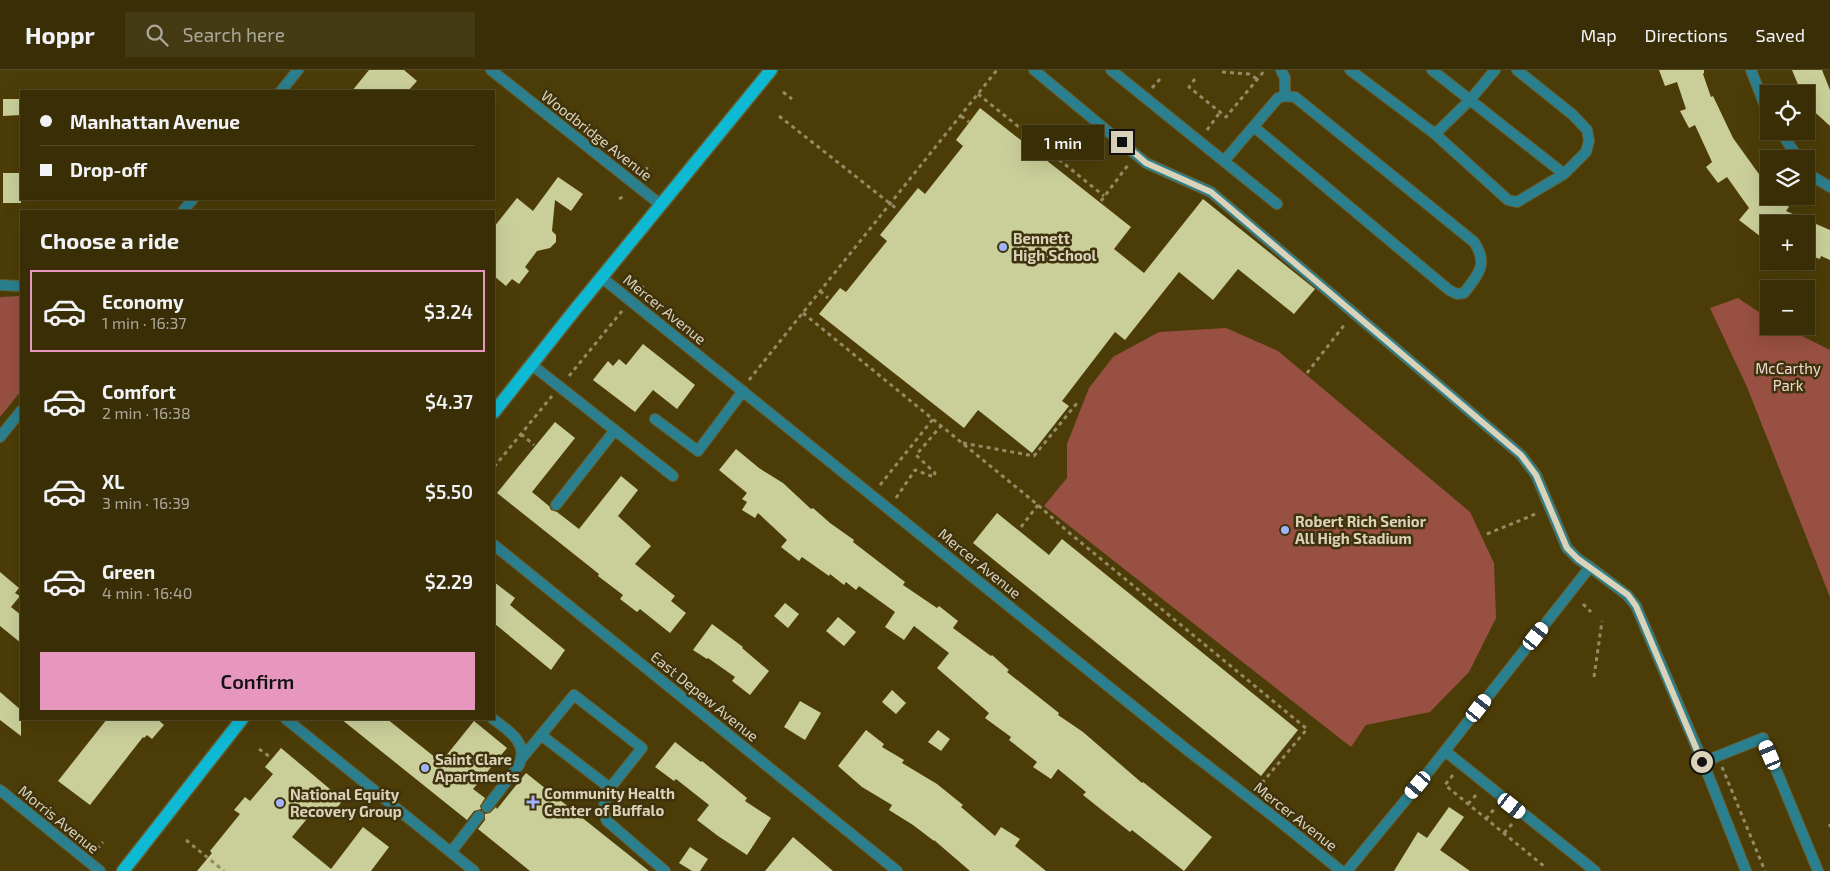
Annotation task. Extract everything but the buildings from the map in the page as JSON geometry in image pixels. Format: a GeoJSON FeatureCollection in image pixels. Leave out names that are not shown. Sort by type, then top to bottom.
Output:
{"type":"FeatureCollection","features":[{"type":"Feature","properties":{"kind":"main road"},"geometry":{"type":"LineString","coordinates":[[495,411],[601,277],[772,70]]}},
{"type":"Feature","properties":{"kind":"main road"},"geometry":{"type":"LineString","coordinates":[[123,871],[241,720]]}},
{"type":"Feature","properties":{"kind":"street"},"geometry":{"type":"LineString","coordinates":[[281,90],[298,70]]}},
{"type":"Feature","properties":{"kind":"street","name":"Woodbridge Avenue"},"geometry":{"type":"LineString","coordinates":[[491,70],[661,205]]}},
{"type":"Feature","properties":{"kind":"street"},"geometry":{"type":"LineString","coordinates":[[1034,70],[1146,163],[1211,192],[1521,455],[1536,475],[1567,548],[1578,559],[1628,595],[1636,606],[1746,871]]}},
{"type":"Feature","properties":{"kind":"street"},"geometry":{"type":"LineString","coordinates":[[1111,70],[1277,204]]}},
{"type":"Feature","properties":{"kind":"street"},"geometry":{"type":"LineString","coordinates":[[1281,70],[1285,78],[1285,96]]}},
{"type":"Feature","properties":{"kind":"street"},"geometry":{"type":"LineString","coordinates":[[1350,70],[1435,134],[1508,200],[1517,202],[1564,174],[1586,152],[1589,141],[1588,130],[1573,115],[1517,70]]}},
{"type":"Feature","properties":{"kind":"street"},"geometry":{"type":"LineString","coordinates":[[1432,70],[1564,174]]}},
{"type":"Feature","properties":{"kind":"street"},"geometry":{"type":"LineString","coordinates":[[1435,134],[1470,100],[1495,70]]}},
{"type":"Feature","properties":{"kind":"street"},"geometry":{"type":"LineString","coordinates":[[1751,70],[1760,93]]}},
{"type":"Feature","properties":{"kind":"street"},"geometry":{"type":"LineString","coordinates":[[1224,161],[1254,126],[1278,98],[1285,96],[1295,97],[1474,242],[1481,255],[1480,272],[1464,293],[1457,294],[1441,284],[1254,126]]}},
{"type":"Feature","properties":{"kind":"street"},"geometry":{"type":"LineString","coordinates":[[1815,178],[1830,187]]}},
{"type":"Feature","properties":{"kind":"street"},"geometry":{"type":"LineString","coordinates":[[184,210],[192,200]]}},
{"type":"Feature","properties":{"kind":"street","name":"Mercer Avenue"},"geometry":{"type":"LineString","coordinates":[[601,277],[1186,749],[1342,871]]}},
{"type":"Feature","properties":{"kind":"street"},"geometry":{"type":"LineString","coordinates":[[0,285],[20,286]]}},
{"type":"Feature","properties":{"kind":"street"},"geometry":{"type":"LineString","coordinates":[[532,364],[672,476]]}},
{"type":"Feature","properties":{"kind":"street"},"geometry":{"type":"LineString","coordinates":[[656,419],[698,451],[743,392]]}},
{"type":"Feature","properties":{"kind":"street"},"geometry":{"type":"LineString","coordinates":[[0,437],[20,412]]}},
{"type":"Feature","properties":{"kind":"street"},"geometry":{"type":"LineString","coordinates":[[556,505],[615,430]]}},
{"type":"Feature","properties":{"kind":"street","name":"East Depew Avenue"},"geometry":{"type":"LineString","coordinates":[[495,546],[897,871]]}},
{"type":"Feature","properties":{"kind":"street"},"geometry":{"type":"LineString","coordinates":[[1347,871],[1445,752],[1590,567]]}},
{"type":"Feature","properties":{"kind":"street"},"geometry":{"type":"LineString","coordinates":[[522,758],[574,695],[642,748],[610,788],[603,811],[607,821],[665,871]]}},
{"type":"Feature","properties":{"kind":"street"},"geometry":{"type":"LineString","coordinates":[[287,720],[474,871]]}},
{"type":"Feature","properties":{"kind":"street"},"geometry":{"type":"LineString","coordinates":[[487,807],[520,765],[522,758],[522,748],[518,740],[511,732],[494,720]]}},
{"type":"Feature","properties":{"kind":"street"},"geometry":{"type":"LineString","coordinates":[[541,735],[610,788]]}},
{"type":"Feature","properties":{"kind":"street"},"geometry":{"type":"LineString","coordinates":[[1702,762],[1763,738],[1818,871]]}},
{"type":"Feature","properties":{"kind":"street"},"geometry":{"type":"LineString","coordinates":[[1445,752],[1595,871]]}},
{"type":"Feature","properties":{"kind":"street","name":"Morris Avenue"},"geometry":{"type":"LineString","coordinates":[[0,790],[100,871]]}},
{"type":"Feature","properties":{"kind":"street"},"geometry":{"type":"LineString","coordinates":[[451,852],[480,816]]}},
{"type":"Feature","properties":{"kind":"path"},"geometry":{"type":"LineString","coordinates":[[750,378],[997,70]]}},
{"type":"Feature","properties":{"kind":"path"},"geometry":{"type":"LineString","coordinates":[[1195,79],[1189,87],[1226,117],[1265,70]]}},
{"type":"Feature","properties":{"kind":"path"},"geometry":{"type":"LineString","coordinates":[[1222,72],[1249,74],[1257,79]]}},
{"type":"Feature","properties":{"kind":"path"},"geometry":{"type":"LineString","coordinates":[[1156,84],[1160,79]]}},
{"type":"Feature","properties":{"kind":"path"},"geometry":{"type":"LineString","coordinates":[[783,92],[792,99]]}},
{"type":"Feature","properties":{"kind":"path"},"geometry":{"type":"LineString","coordinates":[[978,94],[1104,196]]}},
{"type":"Feature","properties":{"kind":"path"},"geometry":{"type":"LineString","coordinates":[[1204,134],[1220,112]]}},
{"type":"Feature","properties":{"kind":"path"},"geometry":{"type":"LineString","coordinates":[[779,116],[897,209]]}},
{"type":"Feature","properties":{"kind":"path"},"geometry":{"type":"LineString","coordinates":[[961,116],[969,122]]}},
{"type":"Feature","properties":{"kind":"path"},"geometry":{"type":"LineString","coordinates":[[1101,200],[1136,154]]}},
{"type":"Feature","properties":{"kind":"path"},"geometry":{"type":"LineString","coordinates":[[646,172],[648,163]]}},
{"type":"Feature","properties":{"kind":"path"},"geometry":{"type":"LineString","coordinates":[[619,199],[626,195]]}},
{"type":"Feature","properties":{"kind":"path"},"geometry":{"type":"LineString","coordinates":[[641,289],[645,284]]}},
{"type":"Feature","properties":{"kind":"path"},"geometry":{"type":"LineString","coordinates":[[820,291],[828,298]]}},
{"type":"Feature","properties":{"kind":"path"},"geometry":{"type":"LineString","coordinates":[[803,313],[1038,505],[1307,729],[1259,787]]}},
{"type":"Feature","properties":{"kind":"path"},"geometry":{"type":"LineString","coordinates":[[1307,373],[1335,338]]}},
{"type":"Feature","properties":{"kind":"path"},"geometry":{"type":"LineString","coordinates":[[962,443],[1034,456],[1077,403]]}},
{"type":"Feature","properties":{"kind":"path"},"geometry":{"type":"LineString","coordinates":[[881,483],[933,419]]}},
{"type":"Feature","properties":{"kind":"path"},"geometry":{"type":"LineString","coordinates":[[898,496],[915,470],[934,477],[935,473],[916,455],[941,426]]}},
{"type":"Feature","properties":{"kind":"path"},"geometry":{"type":"LineString","coordinates":[[521,434],[534,445]]}},
{"type":"Feature","properties":{"kind":"path"},"geometry":{"type":"LineString","coordinates":[[1021,527],[1038,505]]}},
{"type":"Feature","properties":{"kind":"path"},"geometry":{"type":"LineString","coordinates":[[1487,534],[1526,518]]}},
{"type":"Feature","properties":{"kind":"path"},"geometry":{"type":"LineString","coordinates":[[1583,604],[1591,612]]}},
{"type":"Feature","properties":{"kind":"path"},"geometry":{"type":"LineString","coordinates":[[1594,677],[1602,620]]}},
{"type":"Feature","properties":{"kind":"path"},"geometry":{"type":"LineString","coordinates":[[260,749],[270,757]]}},
{"type":"Feature","properties":{"kind":"path"},"geometry":{"type":"LineString","coordinates":[[1718,756],[1765,871]]}},
{"type":"Feature","properties":{"kind":"path"},"geometry":{"type":"LineString","coordinates":[[1454,774],[1445,785],[1545,867]]}},
{"type":"Feature","properties":{"kind":"path"},"geometry":{"type":"LineString","coordinates":[[1468,804],[1480,791]]}},
{"type":"Feature","properties":{"kind":"path"},"geometry":{"type":"LineString","coordinates":[[1486,819],[1498,805]]}},
{"type":"Feature","properties":{"kind":"path"},"geometry":{"type":"LineString","coordinates":[[1504,833],[1515,820]]}},
{"type":"Feature","properties":{"kind":"path"},"geometry":{"type":"LineString","coordinates":[[186,840],[224,871]]}},
{"type":"Feature","properties":{"kind":"path"},"geometry":{"type":"LineString","coordinates":[[96,849],[103,842]]}},
{"type":"Feature","properties":{"kind":"green space"},"geometry":{"type":"Polygon","coordinates":[[[20,296],[20,392],[0,417],[0,297],[20,296]]]}},
{"type":"Feature","properties":{"kind":"green space","name":"McCarthy Park"},"geometry":{"type":"Polygon","coordinates":[[[1738,298],[1760,313],[1760,335],[1800,335],[1830,350],[1830,597],[1747,387],[1710,308],[1738,298]]]}},
{"type":"Feature","properties":{"kind":"green space"},"geometry":{"type":"Polygon","coordinates":[[[1226,328],[1278,351],[1470,512],[1494,563],[1496,618],[1469,672],[1430,712],[1366,725],[1351,747],[1044,506],[1067,478],[1067,444],[1089,388],[1113,357],[1159,332],[1226,328]]]}},
{"type":"Feature","properties":{"kind":"place","name":"Bennett High School"},"geometry":{"type":"Point","coordinates":[1003,247]}},
{"type":"Feature","properties":{"kind":"place","name":"Robert Rich Senior All High Stadium"},"geometry":{"type":"Point","coordinates":[1285,530]}},
{"type":"Feature","properties":{"kind":"place","name":"Saint Clare Apartments"},"geometry":{"type":"Point","coordinates":[425,768]}},
{"type":"Feature","properties":{"kind":"place","name":"Community Health Center of Buffalo"},"geometry":{"type":"Point","coordinates":[533,802]}},
{"type":"Feature","properties":{"kind":"place","name":"National Equity Recovery Group"},"geometry":{"type":"Point","coordinates":[280,803]}},
{"type":"Feature","properties":{"kind":"route"},"geometry":{"type":"LineString","coordinates":[[1122,142],[1146,163],[1211,192],[1521,455],[1536,475],[1567,548],[1578,559],[1628,595],[1636,606],[1702,762]]}}]}
